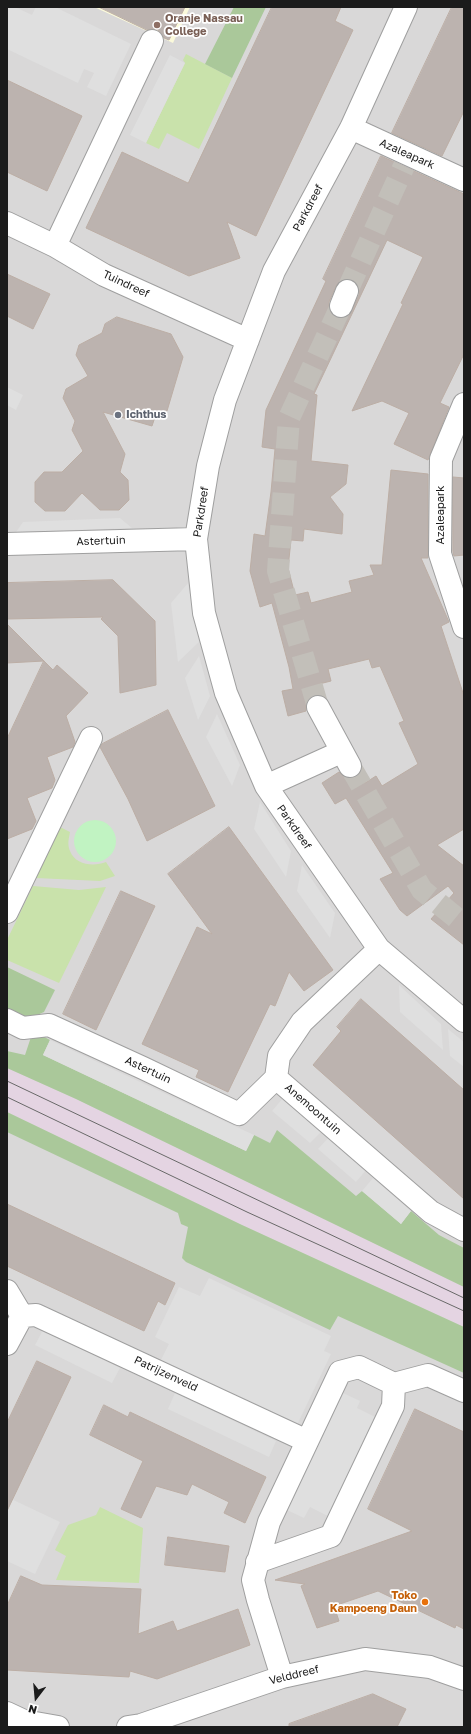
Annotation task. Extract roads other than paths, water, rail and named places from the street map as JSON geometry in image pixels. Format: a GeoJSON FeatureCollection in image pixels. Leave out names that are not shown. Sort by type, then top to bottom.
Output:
{"type":"FeatureCollection","features":[{"type":"Feature","properties":{"kind":"street","name":"Parkdreef"},"geometry":{"type":"LineString","coordinates":[[406,7],[351,128],[274,271],[225,400],[208,466],[196,539],[204,613],[226,693],[266,786],[379,949],[464,1021]]}},
{"type":"Feature","properties":{"kind":"street"},"geometry":{"type":"LineString","coordinates":[[55,246],[152,41]]}},
{"type":"Feature","properties":{"kind":"street","name":"Azaleapark"},"geometry":{"type":"LineString","coordinates":[[351,128],[407,161],[464,180]]}},
{"type":"Feature","properties":{"kind":"street","name":"Tuindreef"},"geometry":{"type":"LineString","coordinates":[[7,223],[55,246],[104,275],[248,340]]}},
{"type":"Feature","properties":{"kind":"street","name":"Azaleapark"},"geometry":{"type":"LineString","coordinates":[[464,404],[441,459],[440,554],[464,626]]}},
{"type":"Feature","properties":{"kind":"street","name":"Astertuin"},"geometry":{"type":"LineString","coordinates":[[7,544],[196,539]]}},
{"type":"Feature","properties":{"kind":"street"},"geometry":{"type":"LineString","coordinates":[[266,786],[345,759],[318,707]]}},
{"type":"Feature","properties":{"kind":"street"},"geometry":{"type":"LineString","coordinates":[[7,912],[91,738]]}},
{"type":"Feature","properties":{"kind":"street","name":"Anemoontuin"},"geometry":{"type":"LineString","coordinates":[[379,949],[302,1022],[279,1056],[276,1078],[431,1212],[464,1230]]}},
{"type":"Feature","properties":{"kind":"street","name":"Astertuin"},"geometry":{"type":"LineString","coordinates":[[7,1020],[23,1028],[49,1025],[239,1114],[276,1078]]}},
{"type":"Feature","properties":{"kind":"street"},"geometry":{"type":"LineString","coordinates":[[7,1291],[22,1316],[7,1344]]}},
{"type":"Feature","properties":{"kind":"street","name":"Patrijzenveld"},"geometry":{"type":"LineString","coordinates":[[22,1316],[36,1315],[307,1441]]}},
{"type":"Feature","properties":{"kind":"street"},"geometry":{"type":"LineString","coordinates":[[282,1676],[253,1580],[269,1522],[340,1372],[359,1367],[394,1384],[428,1375],[464,1391]]}},
{"type":"Feature","properties":{"kind":"street"},"geometry":{"type":"LineString","coordinates":[[257,1562],[331,1536],[393,1406],[394,1384]]}},
{"type":"Feature","properties":{"kind":"street","name":"Velddreef"},"geometry":{"type":"LineString","coordinates":[[128,1727],[141,1725],[282,1676],[365,1659],[430,1666],[464,1678]]}},
{"type":"Feature","properties":{"kind":"street"},"geometry":{"type":"LineString","coordinates":[[7,1714],[24,1722],[58,1727]]}},
{"type":"Feature","properties":{"kind":"tunnel"},"geometry":{"type":"LineString","coordinates":[[347,291],[404,166]]}},
{"type":"Feature","properties":{"kind":"tunnel"},"geometry":{"type":"LineString","coordinates":[[318,707],[278,571],[289,418],[341,306]]}},
{"type":"Feature","properties":{"kind":"tunnel"},"geometry":{"type":"LineString","coordinates":[[350,766],[422,890],[464,924]]}},
{"type":"Feature","properties":{"kind":"tram line"},"geometry":{"type":"LineString","coordinates":[[7,1081],[464,1298]]}},
{"type":"Feature","properties":{"kind":"tram line"},"geometry":{"type":"LineString","coordinates":[[7,1097],[247,1212],[464,1311]]}},
{"type":"Feature","properties":{"kind":"place","name":"Oranje Nassau College"},"geometry":{"type":"Point","coordinates":[157,25]}},
{"type":"Feature","properties":{"kind":"place","name":"Ichthus"},"geometry":{"type":"Point","coordinates":[118,415]}},
{"type":"Feature","properties":{"kind":"place","name":"Toko Kampoeng Daun"},"geometry":{"type":"Point","coordinates":[425,1602]}}]}
